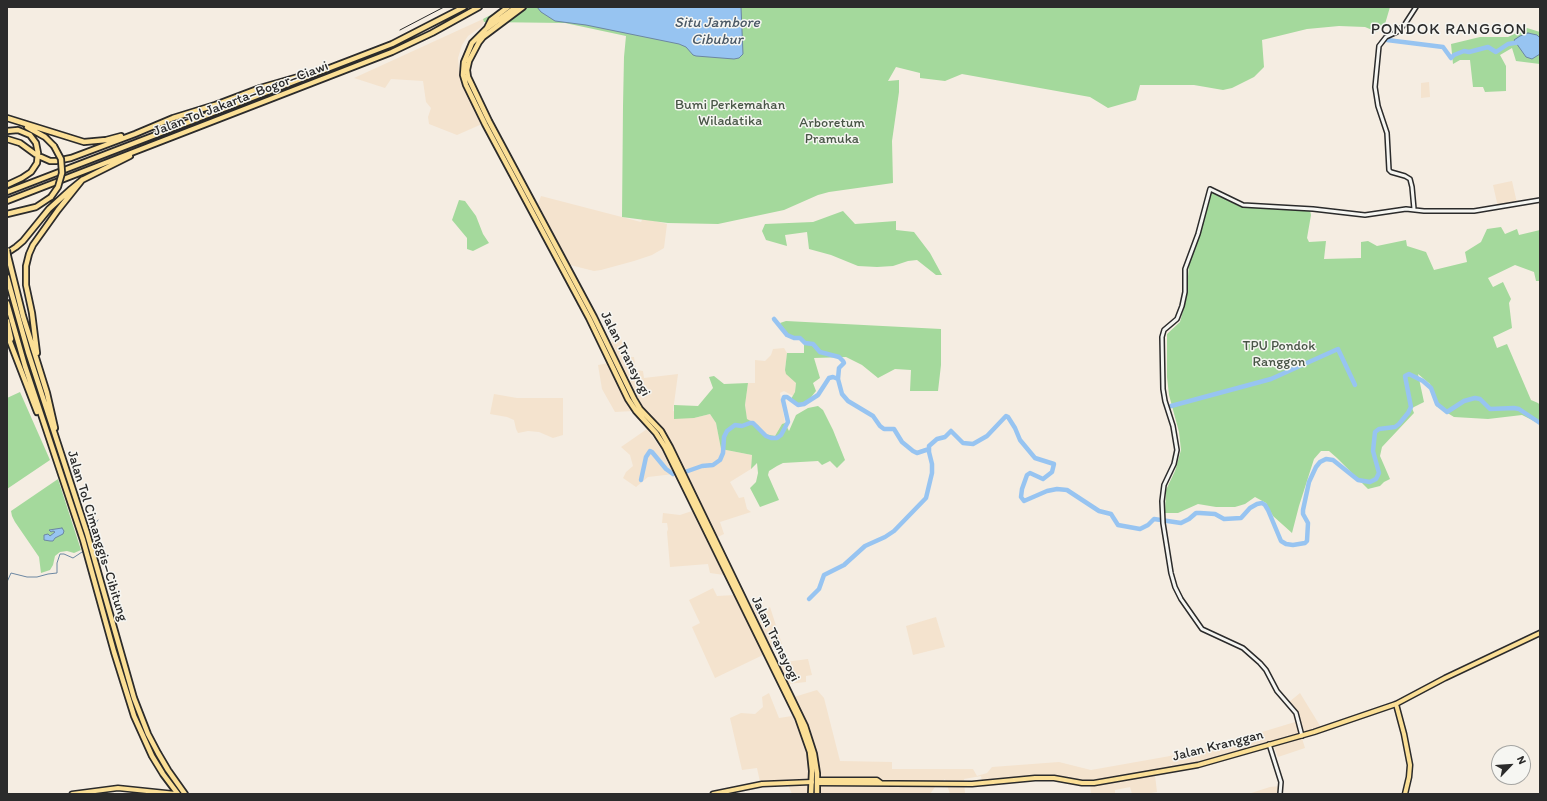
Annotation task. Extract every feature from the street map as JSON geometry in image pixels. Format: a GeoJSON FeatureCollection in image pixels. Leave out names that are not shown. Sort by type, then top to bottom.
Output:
{"type":"FeatureCollection","features":[{"type":"Feature","properties":{"kind":"highway"},"geometry":{"type":"LineString","coordinates":[[451,14],[460,7]]}},
{"type":"Feature","properties":{"kind":"highway","name":"Jalan Tol Jakarta–Bogor–Ciawi"},"geometry":{"type":"LineString","coordinates":[[7,192],[392,44],[464,7]]}},
{"type":"Feature","properties":{"kind":"highway","name":"Jalan Tol Jakarta–Bogor–Ciawi"},"geometry":{"type":"LineString","coordinates":[[7,201],[392,52],[432,33],[479,7]]}},
{"type":"Feature","properties":{"kind":"highway"},"geometry":{"type":"LineString","coordinates":[[486,29],[491,20],[508,7]]}},
{"type":"Feature","properties":{"kind":"highway","name":"Jalan Transyogi"},"geometry":{"type":"LineString","coordinates":[[523,7],[516,9],[486,29],[469,48],[464,60],[463,75],[470,94],[494,134],[547,232],[628,399],[636,411],[648,421],[665,447],[757,631],[804,733],[818,782],[817,794]]}},
{"type":"Feature","properties":{"kind":"highway","name":"Jalan Transyogi"},"geometry":{"type":"LineString","coordinates":[[494,134],[468,78],[467,70],[471,54],[483,37],[516,9]]}},
{"type":"Feature","properties":{"kind":"highway"},"geometry":{"type":"LineString","coordinates":[[41,157],[50,161],[64,160],[135,134],[173,118],[288,80],[313,74]]}},
{"type":"Feature","properties":{"kind":"highway"},"geometry":{"type":"LineString","coordinates":[[7,118],[84,142],[106,140],[135,134]]}},
{"type":"Feature","properties":{"kind":"highway"},"geometry":{"type":"LineString","coordinates":[[7,214],[36,207],[51,197],[58,187],[62,173],[61,159],[54,146],[45,137],[15,121]]}},
{"type":"Feature","properties":{"kind":"highway"},"geometry":{"type":"LineString","coordinates":[[7,131],[18,130],[30,135],[36,143],[38,156],[35,166],[29,174],[7,185]]}},
{"type":"Feature","properties":{"kind":"highway"},"geometry":{"type":"LineString","coordinates":[[7,139],[20,143],[35,154]]}},
{"type":"Feature","properties":{"kind":"highway"},"geometry":{"type":"LineString","coordinates":[[65,464],[47,393],[23,316],[7,253],[20,244],[49,209],[82,180],[147,147]]}},
{"type":"Feature","properties":{"kind":"highway"},"geometry":{"type":"LineString","coordinates":[[38,365],[32,313],[26,285],[26,266],[33,245],[82,180]]}},
{"type":"Feature","properties":{"kind":"highway","name":"Jalan Tol Cimanggis–Cibitung"},"geometry":{"type":"LineString","coordinates":[[7,277],[28,352],[87,533],[140,716],[158,753],[185,794]]}},
{"type":"Feature","properties":{"kind":"highway"},"geometry":{"type":"LineString","coordinates":[[7,303],[25,366],[56,460]]}},
{"type":"Feature","properties":{"kind":"highway"},"geometry":{"type":"LineString","coordinates":[[7,321],[17,360]]}},
{"type":"Feature","properties":{"kind":"highway"},"geometry":{"type":"LineString","coordinates":[[7,334],[56,460]]}},
{"type":"Feature","properties":{"kind":"highway","name":"Jalan Tol Cimanggis–Cibitung"},"geometry":{"type":"LineString","coordinates":[[56,460],[83,540],[128,698],[142,736],[152,756],[177,794]]}},
{"type":"Feature","properties":{"kind":"highway","name":"Jalan Transyogi"},"geometry":{"type":"LineString","coordinates":[[812,794],[818,782]]}},
{"type":"Feature","properties":{"kind":"main road","name":"Jalan Kranggan"},"geometry":{"type":"LineString","coordinates":[[713,794],[762,784],[818,782],[972,784],[1035,778],[1054,778],[1076,782],[1094,783],[1198,765],[1302,736],[1396,704],[1445,678],[1540,633]]}},
{"type":"Feature","properties":{"kind":"main road"},"geometry":{"type":"LineString","coordinates":[[1396,704],[1410,765],[1405,794]]}},
{"type":"Feature","properties":{"kind":"main road"},"geometry":{"type":"LineString","coordinates":[[72,794],[118,788],[177,794]]}},
{"type":"Feature","properties":{"kind":"street"},"geometry":{"type":"LineString","coordinates":[[1414,209],[1410,179],[1389,170],[1387,133],[1375,95],[1378,48],[1386,37],[1397,32],[1405,24],[1416,7]]}},
{"type":"Feature","properties":{"kind":"street"},"geometry":{"type":"LineString","coordinates":[[1302,736],[1296,712],[1277,691],[1266,670],[1243,648],[1202,629],[1193,618],[1175,587],[1171,573],[1162,515],[1162,501],[1164,486],[1174,464],[1177,450],[1173,426],[1166,406],[1163,389],[1162,337],[1164,330],[1178,319],[1185,292],[1185,269],[1198,237],[1210,189],[1243,205],[1313,209],[1365,215],[1406,209],[1424,211],[1474,211],[1540,200]]}},
{"type":"Feature","properties":{"kind":"street"},"geometry":{"type":"LineString","coordinates":[[1269,744],[1281,782],[1280,794]]}},
{"type":"Feature","properties":{"kind":"shaded area"},"geometry":{"type":"Polygon","coordinates":[[[483,19],[484,22],[481,27],[468,36],[462,45],[458,58],[460,80],[482,124],[457,135],[429,124],[428,117],[431,108],[426,102],[423,81],[391,79],[385,88],[354,78],[483,19]]]}},
{"type":"Feature","properties":{"kind":"shaded area"},"geometry":{"type":"Polygon","coordinates":[[[1429,82],[1430,97],[1421,98],[1421,83],[1429,82]]]}},
{"type":"Feature","properties":{"kind":"shaded area"},"geometry":{"type":"Polygon","coordinates":[[[1512,181],[1517,203],[1498,207],[1493,185],[1512,181]]]}},
{"type":"Feature","properties":{"kind":"shaded area"},"geometry":{"type":"Polygon","coordinates":[[[541,196],[641,222],[643,218],[667,224],[664,248],[652,255],[601,270],[594,271],[570,265],[538,204],[541,196]]]}},
{"type":"Feature","properties":{"kind":"shaded area"},"geometry":{"type":"Polygon","coordinates":[[[621,339],[628,357],[634,357],[636,370],[643,371],[644,378],[678,374],[673,411],[694,418],[710,414],[716,423],[721,449],[752,455],[751,469],[730,482],[739,498],[744,497],[747,509],[751,512],[720,522],[724,534],[716,538],[663,431],[642,409],[634,397],[609,343],[621,339]]]}},
{"type":"Feature","properties":{"kind":"shaded area"},"geometry":{"type":"Polygon","coordinates":[[[784,348],[787,353],[785,370],[796,383],[793,396],[784,391],[780,393],[785,423],[782,424],[775,436],[765,434],[758,425],[747,420],[745,405],[748,383],[755,383],[755,360],[765,361],[771,355],[773,349],[784,348]]]}},
{"type":"Feature","properties":{"kind":"shaded area"},"geometry":{"type":"Polygon","coordinates":[[[609,363],[620,391],[633,411],[615,412],[602,389],[598,365],[609,363]]]}},
{"type":"Feature","properties":{"kind":"shaded area"},"geometry":{"type":"Polygon","coordinates":[[[494,394],[517,398],[563,398],[563,435],[553,438],[539,432],[528,431],[518,433],[514,420],[507,417],[490,414],[494,394]]]}},
{"type":"Feature","properties":{"kind":"shaded area"},"geometry":{"type":"Polygon","coordinates":[[[647,429],[661,449],[674,474],[648,477],[636,487],[623,478],[626,472],[633,466],[630,455],[621,447],[647,429]]]}},
{"type":"Feature","properties":{"kind":"shaded area"},"geometry":{"type":"Polygon","coordinates":[[[692,511],[724,575],[710,573],[708,564],[670,567],[668,529],[667,523],[662,523],[663,513],[680,515],[692,511]]]}},
{"type":"Feature","properties":{"kind":"shaded area"},"geometry":{"type":"Polygon","coordinates":[[[713,588],[717,596],[735,595],[763,655],[715,678],[692,627],[700,623],[689,600],[713,588]]]}},
{"type":"Feature","properties":{"kind":"shaded area"},"geometry":{"type":"Polygon","coordinates":[[[756,602],[762,611],[770,607],[782,644],[769,648],[750,605],[756,602]]]}},
{"type":"Feature","properties":{"kind":"shaded area"},"geometry":{"type":"Polygon","coordinates":[[[936,617],[945,647],[913,655],[906,626],[936,617]]]}},
{"type":"Feature","properties":{"kind":"shaded area"},"geometry":{"type":"Polygon","coordinates":[[[808,659],[812,675],[806,676],[806,682],[788,684],[778,663],[808,659]]]}},
{"type":"Feature","properties":{"kind":"shaded area"},"geometry":{"type":"Polygon","coordinates":[[[817,690],[824,698],[840,761],[892,762],[892,769],[973,769],[977,776],[987,773],[992,767],[1059,762],[1091,770],[1187,753],[1219,745],[1295,722],[1289,702],[1300,693],[1322,729],[1301,735],[1305,748],[1278,757],[1274,747],[1191,769],[1155,775],[1157,792],[1146,794],[1132,794],[1130,787],[1115,790],[1115,794],[1091,794],[1090,785],[1080,786],[1058,781],[1038,779],[983,787],[981,776],[964,779],[965,794],[950,794],[945,779],[935,787],[930,794],[819,794],[819,776],[816,753],[810,728],[794,697],[817,690]]]}},
{"type":"Feature","properties":{"kind":"shaded area"},"geometry":{"type":"Polygon","coordinates":[[[769,693],[779,718],[792,716],[802,737],[808,761],[809,794],[792,794],[786,780],[760,782],[757,768],[742,770],[730,718],[741,713],[755,714],[763,707],[762,697],[769,693]]]}},
{"type":"Feature","properties":{"kind":"shaded area"},"geometry":{"type":"Polygon","coordinates":[[[1280,786],[1279,794],[1248,794],[1270,787],[1280,786]]]}},
{"type":"Feature","properties":{"kind":"green space","name":"Bumi Perkemahan Wiladatika"},"geometry":{"type":"Polygon","coordinates":[[[506,7],[1390,7],[1385,24],[1377,32],[1365,27],[1339,26],[1307,29],[1262,40],[1264,67],[1254,77],[1232,88],[1223,90],[1194,85],[1140,85],[1136,100],[1108,108],[1090,97],[962,74],[945,81],[920,78],[920,73],[896,67],[888,81],[899,80],[899,92],[892,141],[893,183],[829,192],[818,195],[784,210],[718,224],[668,223],[622,217],[624,57],[626,36],[565,23],[484,22],[483,19],[506,7]]]}},
{"type":"Feature","properties":{"kind":"green space"},"geometry":{"type":"Polygon","coordinates":[[[1527,28],[1540,32],[1540,64],[1516,61],[1512,48],[1500,55],[1506,66],[1506,91],[1485,92],[1483,87],[1473,87],[1470,60],[1460,60],[1453,64],[1451,44],[1480,37],[1508,37],[1527,28]]]}},
{"type":"Feature","properties":{"kind":"green space","name":"TPU Pondok Ranggon"},"geometry":{"type":"Polygon","coordinates":[[[1210,192],[1241,207],[1310,210],[1311,215],[1307,238],[1309,242],[1326,241],[1324,259],[1361,258],[1361,242],[1368,241],[1377,246],[1406,240],[1407,246],[1426,252],[1434,270],[1467,262],[1465,252],[1481,242],[1487,229],[1501,227],[1505,234],[1517,229],[1519,235],[1540,230],[1540,281],[1536,281],[1534,272],[1515,265],[1488,278],[1493,287],[1503,282],[1511,299],[1509,303],[1512,328],[1493,337],[1497,348],[1507,344],[1531,400],[1540,405],[1540,424],[1522,415],[1488,419],[1454,417],[1436,406],[1430,384],[1418,374],[1424,402],[1412,408],[1414,413],[1382,447],[1380,456],[1390,479],[1380,486],[1368,489],[1329,451],[1321,451],[1314,459],[1292,533],[1273,516],[1266,503],[1255,497],[1245,504],[1235,507],[1216,507],[1198,504],[1178,513],[1165,513],[1166,490],[1175,471],[1181,450],[1179,432],[1169,395],[1167,377],[1167,334],[1180,322],[1186,300],[1189,265],[1200,235],[1210,192]]]}},
{"type":"Feature","properties":{"kind":"green space"},"geometry":{"type":"Polygon","coordinates":[[[459,200],[465,201],[476,216],[483,234],[489,243],[473,251],[467,249],[467,238],[452,220],[459,200]]]}},
{"type":"Feature","properties":{"kind":"green space"},"geometry":{"type":"Polygon","coordinates":[[[843,211],[855,224],[896,221],[896,230],[914,232],[930,253],[942,275],[936,275],[917,260],[908,261],[893,266],[858,266],[831,255],[809,249],[807,232],[785,235],[787,246],[766,240],[762,231],[765,224],[813,222],[843,211]]]}},
{"type":"Feature","properties":{"kind":"green space"},"geometry":{"type":"Polygon","coordinates":[[[786,321],[941,329],[941,365],[938,391],[910,391],[911,370],[895,369],[878,378],[862,365],[846,357],[814,358],[820,378],[813,383],[816,391],[808,401],[797,404],[791,399],[795,392],[796,383],[786,374],[785,370],[787,353],[804,353],[804,341],[786,333],[780,323],[786,321]]]}},
{"type":"Feature","properties":{"kind":"green space"},"geometry":{"type":"Polygon","coordinates":[[[714,376],[724,384],[748,383],[745,405],[747,419],[758,425],[765,434],[775,436],[782,424],[785,423],[789,431],[796,415],[808,408],[818,406],[823,410],[833,430],[845,460],[837,468],[830,461],[822,465],[818,461],[783,463],[777,466],[769,471],[768,475],[779,500],[760,507],[750,488],[756,482],[758,473],[757,463],[751,469],[752,455],[721,449],[716,423],[710,414],[694,418],[674,419],[674,405],[698,406],[713,388],[709,377],[714,376]]]}},
{"type":"Feature","properties":{"kind":"green space"},"geometry":{"type":"Polygon","coordinates":[[[20,392],[50,460],[7,489],[7,398],[20,392]]]}},
{"type":"Feature","properties":{"kind":"green space"},"geometry":{"type":"Polygon","coordinates":[[[58,479],[81,550],[74,553],[67,551],[60,552],[55,556],[50,570],[41,573],[39,557],[15,522],[11,511],[58,479]]]}},
{"type":"Feature","properties":{"kind":"water","name":"Situ Jambore Cibubur"},"geometry":{"type":"Polygon","coordinates":[[[537,7],[741,7],[743,54],[739,58],[734,59],[696,56],[693,55],[686,47],[679,44],[586,25],[555,21],[541,12],[537,7]]]}},
{"type":"Feature","properties":{"kind":"water"},"geometry":{"type":"Polygon","coordinates":[[[1528,33],[1537,35],[1540,38],[1540,54],[1532,59],[1526,57],[1514,40],[1528,33]]]}},
{"type":"Feature","properties":{"kind":"water"},"geometry":{"type":"Polygon","coordinates":[[[62,528],[64,531],[63,534],[55,538],[53,541],[44,540],[44,535],[48,534],[50,536],[55,532],[51,532],[49,530],[62,528]]]}},
{"type":"Feature","properties":{"kind":"waterway"},"geometry":{"type":"LineString","coordinates":[[1387,40],[1443,47],[1451,58],[1454,55],[1464,51],[1469,52],[1488,47],[1496,52],[1508,44],[1521,42]]}},
{"type":"Feature","properties":{"kind":"waterway"},"geometry":{"type":"LineString","coordinates":[[774,319],[787,335],[794,338],[800,338],[805,343],[813,344],[820,352],[839,357],[843,361],[844,363],[839,368],[838,379],[842,394],[848,401],[873,416],[884,429],[894,429],[902,442],[913,451],[917,453],[929,449]]}},
{"type":"Feature","properties":{"kind":"waterway"},"geometry":{"type":"LineString","coordinates":[[1171,406],[1271,379],[1338,349],[1355,385]]}},
{"type":"Feature","properties":{"kind":"waterway"},"geometry":{"type":"LineString","coordinates":[[809,599],[819,589],[824,575],[844,565],[865,546],[894,531],[926,498],[932,473],[929,446],[937,439],[945,437],[951,431],[963,443],[973,444],[987,436],[1006,416],[1015,428],[1020,440],[1035,458],[1054,464],[1052,472],[1043,479],[1030,473],[1027,475],[1021,497],[1024,501],[1047,491],[1057,489],[1067,490],[1099,511],[1111,514],[1118,525],[1140,529],[1148,525],[1154,519],[1181,523],[1196,513],[1215,514],[1224,519],[1241,518],[1250,508],[1262,503],[1268,510],[1281,541],[1286,544],[1293,545],[1305,543],[1307,541],[1308,523],[1303,514],[1303,510],[1309,482],[1320,462],[1326,459],[1333,460],[1358,480],[1370,482],[1376,479],[1379,473],[1373,451],[1375,432],[1379,429],[1395,427],[1408,413],[1411,407],[1405,376],[1409,374],[1423,381],[1431,388],[1437,404],[1447,412],[1464,401],[1475,398],[1480,399],[1490,409],[1519,409],[1540,423]]}},
{"type":"Feature","properties":{"kind":"waterway"},"geometry":{"type":"LineString","coordinates":[[685,472],[702,466],[713,465],[720,460],[723,453],[724,437],[727,431],[735,425],[742,426],[753,423],[766,436],[777,438],[781,435],[788,422],[783,400],[784,397],[787,397],[798,405],[804,404],[818,395],[829,378],[833,377],[838,379]]}},
{"type":"Feature","properties":{"kind":"waterway"},"geometry":{"type":"LineString","coordinates":[[641,480],[646,457],[650,451],[666,469],[673,474]]}},
{"type":"Feature","properties":{"kind":"waterway"},"geometry":{"type":"LineString","coordinates":[[91,544],[94,537],[93,533],[95,524],[98,520]]}},
{"type":"Feature","properties":{"kind":"waterway"},"geometry":{"type":"LineString","coordinates":[[7,582],[11,573],[27,577],[37,577],[57,573],[57,563],[60,554],[73,558],[82,552],[85,552]]}},
{"type":"Feature","properties":{"kind":"tram line"},"geometry":{"type":"LineString","coordinates":[[400,30],[444,7]]}},
{"type":"Feature","properties":{"kind":"district","name":"PONDOK RANGGON"},"geometry":{"type":"Point","coordinates":[1449,30]}},
{"type":"Feature","properties":{"kind":"park label","name":"Arboretum Pramuka"},"geometry":{"type":"Point","coordinates":[832,132]}}]}
